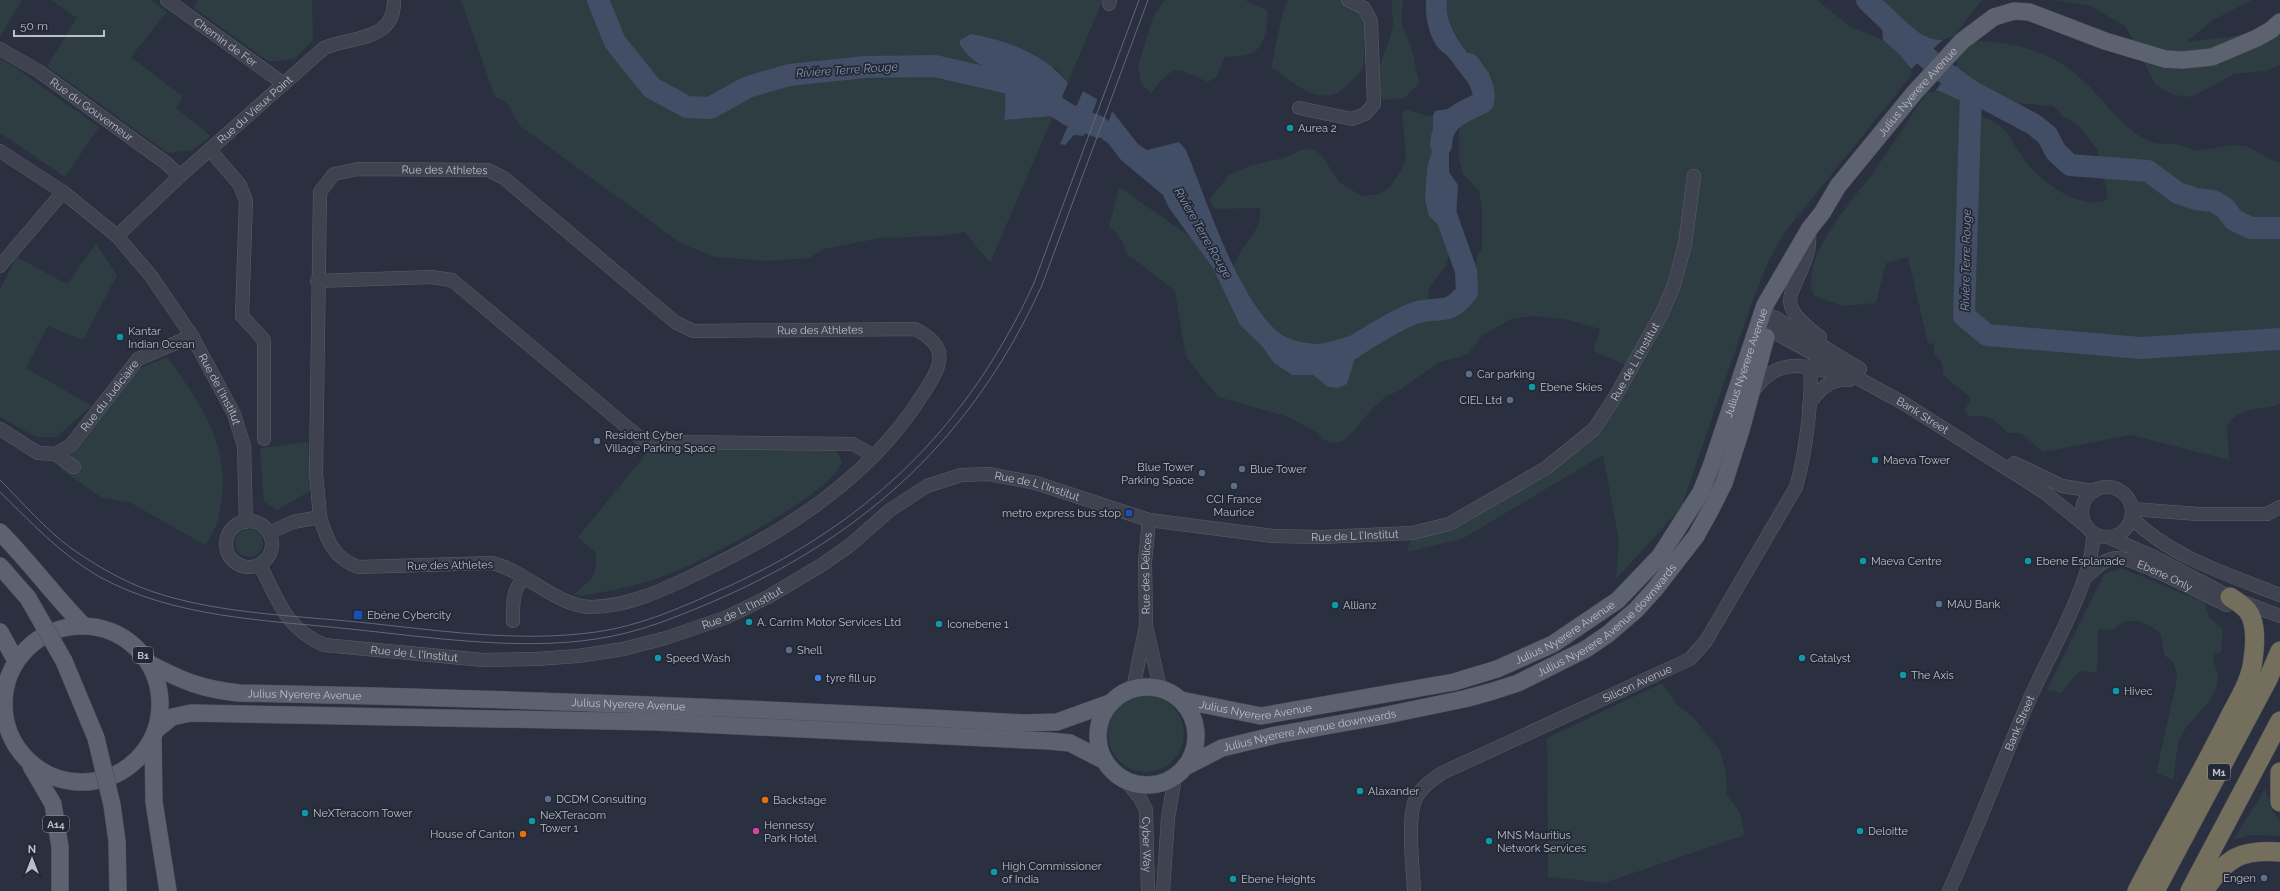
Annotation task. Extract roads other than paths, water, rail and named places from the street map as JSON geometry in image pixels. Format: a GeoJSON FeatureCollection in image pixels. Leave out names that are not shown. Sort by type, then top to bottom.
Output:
{"type":"FeatureCollection","features":[{"type":"Feature","properties":{"kind":"highway"},"geometry":{"type":"LineString","coordinates":[[2137,891],[2162,841],[2220,737],[2250,677],[2253,661],[2253,629],[2248,610],[2228,601]]}},
{"type":"Feature","properties":{"kind":"highway","name":"M1"},"geometry":{"type":"LineString","coordinates":[[2155,891],[2268,679],[2280,651]]}},
{"type":"Feature","properties":{"kind":"highway"},"geometry":{"type":"LineString","coordinates":[[2190,891],[2280,721]]}},
{"type":"Feature","properties":{"kind":"highway"},"geometry":{"type":"LineString","coordinates":[[2280,772],[2280,802]]}},
{"type":"Feature","properties":{"kind":"highway"},"geometry":{"type":"LineString","coordinates":[[2204,891],[2227,863],[2244,852],[2258,850],[2280,852]]}},
{"type":"Feature","properties":{"kind":"main road","name":"Julius Nyerere Avenue"},"geometry":{"type":"LineString","coordinates":[[1181,700],[1261,716],[1395,694],[1454,682],[1498,669],[1548,647],[1575,631],[1618,600],[1638,581],[1660,556],[1701,492],[1712,464],[1765,305],[1810,228],[1822,213],[1838,186],[1915,92],[1962,41],[1994,17],[2014,11],[2029,12],[2105,41],[2165,59],[2182,60],[2212,57],[2257,38],[2271,30],[2280,22]]}},
{"type":"Feature","properties":{"kind":"main road","name":"Julius Nyerere Avenue downwards"},"geometry":{"type":"LineString","coordinates":[[1180,772],[1222,748],[1260,739],[1456,701],[1518,683],[1586,649],[1608,634],[1640,605],[1696,536],[1724,483],[1773,310],[1810,228]]}},
{"type":"Feature","properties":{"kind":"main road"},"geometry":{"type":"LineString","coordinates":[[0,532],[24,556],[62,605],[84,626]]}},
{"type":"Feature","properties":{"kind":"main road"},"geometry":{"type":"LineString","coordinates":[[0,566],[28,598],[64,661],[96,738],[112,805],[117,841],[118,891]]}},
{"type":"Feature","properties":{"kind":"main road","name":"Julius Nyerere Avenue"},"geometry":{"type":"LineString","coordinates":[[13,742],[5,721],[3,698],[8,672],[34,642],[58,630],[84,626],[108,631],[128,640],[140,651],[150,664],[158,684],[161,707],[155,734]]}},
{"type":"Feature","properties":{"kind":"main road"},"geometry":{"type":"LineString","coordinates":[[0,632],[8,672]]}},
{"type":"Feature","properties":{"kind":"main road","name":"Julius Nyerere Avenue"},"geometry":{"type":"LineString","coordinates":[[150,664],[185,682],[211,690],[239,693],[427,697],[685,706],[1023,723],[1057,722],[1110,703]]}},
{"type":"Feature","properties":{"kind":"main road","name":"B1"},"geometry":{"type":"LineString","coordinates":[[1147,687],[1160,688],[1181,700],[1190,712],[1196,726],[1196,740],[1193,755],[1180,772],[1159,784],[1142,785],[1126,781],[1114,773],[1105,761],[1099,747],[1098,732],[1102,717],[1110,703],[1121,694],[1133,689],[1147,687]]}},
{"type":"Feature","properties":{"kind":"main road","name":"Julius Nyerere Avenue"},"geometry":{"type":"LineString","coordinates":[[0,731],[13,742],[30,763],[50,776],[74,782],[97,781],[120,773],[139,759],[155,734],[172,717],[191,713],[657,722],[1049,741],[1070,743],[1105,761]]}},
{"type":"Feature","properties":{"kind":"main road"},"geometry":{"type":"LineString","coordinates":[[155,734],[154,802],[168,891]]}},
{"type":"Feature","properties":{"kind":"main road","name":"A14"},"geometry":{"type":"LineString","coordinates":[[30,763],[53,804],[60,847],[60,891]]}},
{"type":"Feature","properties":{"kind":"street","name":"Chemin de Fer"},"geometry":{"type":"LineString","coordinates":[[168,0],[284,84]]}},
{"type":"Feature","properties":{"kind":"street","name":"Rue du Vieux Point"},"geometry":{"type":"LineString","coordinates":[[117,236],[180,176],[324,48],[337,43],[369,37],[380,32],[387,24],[392,14],[394,0]]}},
{"type":"Feature","properties":{"kind":"street"},"geometry":{"type":"LineString","coordinates":[[1299,108],[1352,119],[1365,114],[1374,104],[1371,21],[1364,8],[1348,0]]}},
{"type":"Feature","properties":{"kind":"street","name":"Rue du Gouverneur"},"geometry":{"type":"LineString","coordinates":[[0,49],[40,72],[166,163],[180,176]]}},
{"type":"Feature","properties":{"kind":"street"},"geometry":{"type":"LineString","coordinates":[[210,150],[240,185],[246,201],[242,316],[264,340],[264,439]]}},
{"type":"Feature","properties":{"kind":"street","name":"Rue de l'Institut"},"geometry":{"type":"LineString","coordinates":[[0,151],[63,192],[117,236],[151,276],[192,336],[234,414],[244,446],[246,522]]}},
{"type":"Feature","properties":{"kind":"street","name":"Rue des Athletes"},"geometry":{"type":"LineString","coordinates":[[358,169],[488,170],[504,178],[675,322],[693,331],[915,329],[929,336],[936,346],[940,359],[937,372],[906,420],[874,456],[820,504],[740,554],[676,584],[631,601],[591,607],[570,603],[524,578],[506,566],[492,563],[358,568],[344,562],[330,545],[320,517],[316,473],[317,281],[320,192],[334,174],[358,169]]}},
{"type":"Feature","properties":{"kind":"street","name":"Rue de L l'Institut"},"geometry":{"type":"LineString","coordinates":[[260,565],[290,623],[311,639],[324,645],[483,660],[536,659],[578,656],[623,649],[666,638],[727,617],[768,597],[820,566],[849,546],[890,510],[927,486],[961,475],[989,474],[1036,483],[1149,520],[1273,536],[1321,537],[1412,533],[1449,524],[1546,468],[1594,429],[1615,397],[1662,313],[1674,285],[1685,244],[1694,176]]}},
{"type":"Feature","properties":{"kind":"street"},"geometry":{"type":"LineString","coordinates":[[0,266],[63,192]]}},
{"type":"Feature","properties":{"kind":"street"},"geometry":{"type":"LineString","coordinates":[[1810,228],[1808,250],[1790,293],[1791,309],[1798,321],[1869,379]]}},
{"type":"Feature","properties":{"kind":"street"},"geometry":{"type":"LineString","coordinates":[[317,281],[431,277],[452,280],[640,438],[668,442],[853,444],[874,456]]}},
{"type":"Feature","properties":{"kind":"street","name":"Bank Street"},"geometry":{"type":"LineString","coordinates":[[1765,305],[1772,326],[1779,335],[1869,379],[2044,492],[2090,530],[2093,547],[2083,579],[1949,891]]}},
{"type":"Feature","properties":{"kind":"street"},"geometry":{"type":"LineString","coordinates":[[1758,326],[1764,319],[1776,318],[1869,379],[2024,469],[2062,486],[2094,491],[2110,488],[2118,490],[2125,495],[2131,513],[2143,529],[2175,550],[2280,595]]}},
{"type":"Feature","properties":{"kind":"street","name":"Rue du Judiciaire"},"geometry":{"type":"LineString","coordinates":[[56,454],[70,446],[138,359],[192,336]]}},
{"type":"Feature","properties":{"kind":"street"},"geometry":{"type":"LineString","coordinates":[[1749,399],[1760,382],[1773,371],[1787,366],[1810,366],[1869,379]]}},
{"type":"Feature","properties":{"kind":"street","name":"Silicon Avenue"},"geometry":{"type":"LineString","coordinates":[[1414,891],[1412,814],[1416,797],[1426,785],[1442,773],[1690,659],[1706,641],[1796,487],[1800,474],[1809,404],[1810,366]]}},
{"type":"Feature","properties":{"kind":"street"},"geometry":{"type":"LineString","coordinates":[[1809,404],[1821,388],[1830,383],[1843,380],[1869,379]]}},
{"type":"Feature","properties":{"kind":"street"},"geometry":{"type":"LineString","coordinates":[[0,430],[38,453],[56,454],[74,467]]}},
{"type":"Feature","properties":{"kind":"street"},"geometry":{"type":"LineString","coordinates":[[2094,491],[2083,504],[2082,516],[2090,530],[2154,557],[2228,601],[2280,616]]}},
{"type":"Feature","properties":{"kind":"street"},"geometry":{"type":"LineString","coordinates":[[2131,513],[2267,514],[2280,507]]}},
{"type":"Feature","properties":{"kind":"street"},"geometry":{"type":"LineString","coordinates":[[2083,579],[2107,537],[2123,531],[2131,513]]}},
{"type":"Feature","properties":{"kind":"street"},"geometry":{"type":"LineString","coordinates":[[269,533],[292,522],[320,517]]}},
{"type":"Feature","properties":{"kind":"street","name":"Rue des Délices"},"geometry":{"type":"LineString","coordinates":[[1149,520],[1145,562],[1146,626],[1160,688]]}},
{"type":"Feature","properties":{"kind":"street"},"geometry":{"type":"LineString","coordinates":[[246,522],[259,524],[269,533],[272,540],[270,554],[260,565],[246,567],[240,565],[229,556],[226,542],[228,535],[238,524],[246,522]]}},
{"type":"Feature","properties":{"kind":"street","name":"Ebene Only"},"geometry":{"type":"LineString","coordinates":[[2083,579],[2101,563],[2116,558],[2155,571],[2228,601]]}},
{"type":"Feature","properties":{"kind":"street"},"geometry":{"type":"LineString","coordinates":[[513,621],[513,597],[517,585],[524,578]]}},
{"type":"Feature","properties":{"kind":"street","name":"Rue des Délices"},"geometry":{"type":"LineString","coordinates":[[1133,689],[1146,626]]}},
{"type":"Feature","properties":{"kind":"street","name":"Cyber Way"},"geometry":{"type":"LineString","coordinates":[[1163,891],[1168,818],[1180,772]]}},
{"type":"Feature","properties":{"kind":"street","name":"Cyber Way"},"geometry":{"type":"LineString","coordinates":[[1126,781],[1140,798],[1146,810],[1148,891]]}},
{"type":"Feature","properties":{"kind":"water"},"geometry":{"type":"Polygon","coordinates":[[[1426,0],[1447,0],[1447,10],[1453,31],[1465,50],[1489,72],[1489,83],[1481,91],[1472,86],[1464,78],[1449,58],[1438,47],[1431,35],[1426,12],[1426,0]]]}},
{"type":"Feature","properties":{"kind":"water"},"geometry":{"type":"Polygon","coordinates":[[[1878,11],[1895,13],[1921,34],[1932,39],[1943,40],[1914,72],[1899,54],[1883,40],[1882,25],[1877,16],[1878,11]]]}},
{"type":"Feature","properties":{"kind":"water"},"geometry":{"type":"Polygon","coordinates":[[[971,34],[1011,44],[1036,56],[1059,73],[1068,83],[1054,116],[1004,120],[1004,87],[1000,78],[969,56],[960,45],[960,40],[971,34]]]}},
{"type":"Feature","properties":{"kind":"water"},"geometry":{"type":"Polygon","coordinates":[[[1950,59],[1986,96],[1980,101],[1974,103],[1961,100],[1935,90],[1950,59]]]}},
{"type":"Feature","properties":{"kind":"water"},"geometry":{"type":"Polygon","coordinates":[[[1083,91],[1108,106],[1138,144],[1147,150],[1179,142],[1186,150],[1214,222],[1238,276],[1266,320],[1282,335],[1289,339],[1318,344],[1337,340],[1370,329],[1380,335],[1356,354],[1347,384],[1338,388],[1328,387],[1313,375],[1292,375],[1274,363],[1262,346],[1240,325],[1213,268],[1169,208],[1163,195],[1121,160],[1108,143],[1099,137],[1074,135],[1065,145],[1060,144],[1083,91]]]}},
{"type":"Feature","properties":{"kind":"water"},"geometry":{"type":"Polygon","coordinates":[[[1448,109],[1452,112],[1454,123],[1449,139],[1449,172],[1458,185],[1456,217],[1460,234],[1457,244],[1452,244],[1443,230],[1429,216],[1425,200],[1427,168],[1433,147],[1433,116],[1435,111],[1448,109]]]}},
{"type":"Feature","properties":{"kind":"waterway","name":"Rivière Terre Rouge"},"geometry":{"type":"LineString","coordinates":[[598,0],[615,42],[652,88],[687,107],[710,108],[748,87],[789,75],[865,67],[935,66],[1026,87],[1069,115],[1099,127]]}},
{"type":"Feature","properties":{"kind":"waterway"},"geometry":{"type":"LineString","coordinates":[[1867,0],[1937,67],[1971,91],[2033,124],[2047,135],[2056,152],[2070,165],[2148,171],[2178,193],[2196,199],[2213,201],[2225,208],[2234,220],[2251,228],[2280,228]]}},
{"type":"Feature","properties":{"kind":"waterway","name":"Rivière Terre Rouge"},"geometry":{"type":"LineString","coordinates":[[1441,145],[1442,136],[1449,122],[1461,113],[1483,102],[1484,97],[1482,87],[1478,77],[1469,64]]}},
{"type":"Feature","properties":{"kind":"waterway","name":"Rivière Terre Rouge"},"geometry":{"type":"LineString","coordinates":[[1971,91],[1964,316],[1987,335],[2141,348],[2280,339]]}},
{"type":"Feature","properties":{"kind":"waterway","name":"Rivière Terre Rouge"},"geometry":{"type":"LineString","coordinates":[[1351,349],[1383,329],[1415,313],[1448,308],[1460,300],[1467,292],[1466,271],[1446,215]]}},
{"type":"Feature","properties":{"kind":"tram line"},"geometry":{"type":"LineString","coordinates":[[0,480],[44,525],[62,541],[79,554],[104,569],[140,587],[165,596],[219,608],[447,632],[507,636],[536,636],[596,632],[628,626],[688,604],[771,565],[820,536],[865,504],[906,468],[943,428],[977,384],[1007,336],[1034,283],[1139,0]]}},
{"type":"Feature","properties":{"kind":"tram line"},"geometry":{"type":"LineString","coordinates":[[0,492],[58,548],[98,576],[127,590],[157,601],[221,615],[473,642],[536,644],[596,639],[628,633],[674,618],[719,599],[773,573],[823,543],[869,510],[911,474],[949,433],[984,388],[1015,339],[1042,285],[1148,0]]}},
{"type":"Feature","properties":{"kind":"place","name":"Aurea 2"},"geometry":{"type":"Point","coordinates":[1290,128]}},
{"type":"Feature","properties":{"kind":"place","name":"Kantar Indian Ocean"},"geometry":{"type":"Point","coordinates":[120,337]}},
{"type":"Feature","properties":{"kind":"place","name":"Car parking"},"geometry":{"type":"Point","coordinates":[1469,374]}},
{"type":"Feature","properties":{"kind":"place","name":"Ebene Skies"},"geometry":{"type":"Point","coordinates":[1532,387]}},
{"type":"Feature","properties":{"kind":"place","name":"CIEL Ltd"},"geometry":{"type":"Point","coordinates":[1510,400]}},
{"type":"Feature","properties":{"kind":"place","name":"Resident Cyber Village Parking Space"},"geometry":{"type":"Point","coordinates":[597,441]}},
{"type":"Feature","properties":{"kind":"place","name":"Maeva Tower"},"geometry":{"type":"Point","coordinates":[1875,460]}},
{"type":"Feature","properties":{"kind":"place","name":"Blue Tower"},"geometry":{"type":"Point","coordinates":[1242,469]}},
{"type":"Feature","properties":{"kind":"place","name":"Blue Tower Parking Space"},"geometry":{"type":"Point","coordinates":[1202,473]}},
{"type":"Feature","properties":{"kind":"place","name":"CCI France Maurice"},"geometry":{"type":"Point","coordinates":[1234,486]}},
{"type":"Feature","properties":{"kind":"place","name":"metro express bus stop"},"geometry":{"type":"Point","coordinates":[1129,513]}},
{"type":"Feature","properties":{"kind":"place","name":"Maeva Centre"},"geometry":{"type":"Point","coordinates":[1863,561]}},
{"type":"Feature","properties":{"kind":"place","name":"Ebene Esplanade"},"geometry":{"type":"Point","coordinates":[2028,561]}},
{"type":"Feature","properties":{"kind":"place","name":"MAU Bank"},"geometry":{"type":"Point","coordinates":[1939,604]}},
{"type":"Feature","properties":{"kind":"place","name":"Allianz"},"geometry":{"type":"Point","coordinates":[1335,605]}},
{"type":"Feature","properties":{"kind":"place","name":"Ebéne Cybercity"},"geometry":{"type":"Point","coordinates":[358,615]}},
{"type":"Feature","properties":{"kind":"place","name":"A. Carrim Motor Services Ltd"},"geometry":{"type":"Point","coordinates":[749,622]}},
{"type":"Feature","properties":{"kind":"place","name":"Iconebene 1"},"geometry":{"type":"Point","coordinates":[939,624]}},
{"type":"Feature","properties":{"kind":"place","name":"Shell"},"geometry":{"type":"Point","coordinates":[789,650]}},
{"type":"Feature","properties":{"kind":"place","name":"Speed Wash"},"geometry":{"type":"Point","coordinates":[658,658]}},
{"type":"Feature","properties":{"kind":"place","name":"Catalyst"},"geometry":{"type":"Point","coordinates":[1802,658]}},
{"type":"Feature","properties":{"kind":"place","name":"The Axis"},"geometry":{"type":"Point","coordinates":[1903,675]}},
{"type":"Feature","properties":{"kind":"place","name":"tyre fill up"},"geometry":{"type":"Point","coordinates":[818,678]}},
{"type":"Feature","properties":{"kind":"place","name":"Hivec"},"geometry":{"type":"Point","coordinates":[2116,691]}},
{"type":"Feature","properties":{"kind":"place","name":"Alaxander"},"geometry":{"type":"Point","coordinates":[1360,791]}},
{"type":"Feature","properties":{"kind":"place","name":"DCDM Consulting"},"geometry":{"type":"Point","coordinates":[548,799]}},
{"type":"Feature","properties":{"kind":"place","name":"Backstage"},"geometry":{"type":"Point","coordinates":[765,800]}},
{"type":"Feature","properties":{"kind":"place","name":"NeXTeracom Tower"},"geometry":{"type":"Point","coordinates":[305,813]}},
{"type":"Feature","properties":{"kind":"place","name":"NeXTeracom Tower 1"},"geometry":{"type":"Point","coordinates":[532,821]}},
{"type":"Feature","properties":{"kind":"place","name":"Hennessy Park Hotel"},"geometry":{"type":"Point","coordinates":[756,831]}},
{"type":"Feature","properties":{"kind":"place","name":"Deloitte"},"geometry":{"type":"Point","coordinates":[1860,831]}},
{"type":"Feature","properties":{"kind":"place","name":"House of Canton"},"geometry":{"type":"Point","coordinates":[523,834]}},
{"type":"Feature","properties":{"kind":"place","name":"MNS Mauritius Network Services"},"geometry":{"type":"Point","coordinates":[1489,841]}},
{"type":"Feature","properties":{"kind":"place","name":"High Commissioner of India"},"geometry":{"type":"Point","coordinates":[994,872]}},
{"type":"Feature","properties":{"kind":"place","name":"Engen"},"geometry":{"type":"Point","coordinates":[2264,878]}},
{"type":"Feature","properties":{"kind":"place","name":"Ebene Heights"},"geometry":{"type":"Point","coordinates":[1233,879]}}]}
